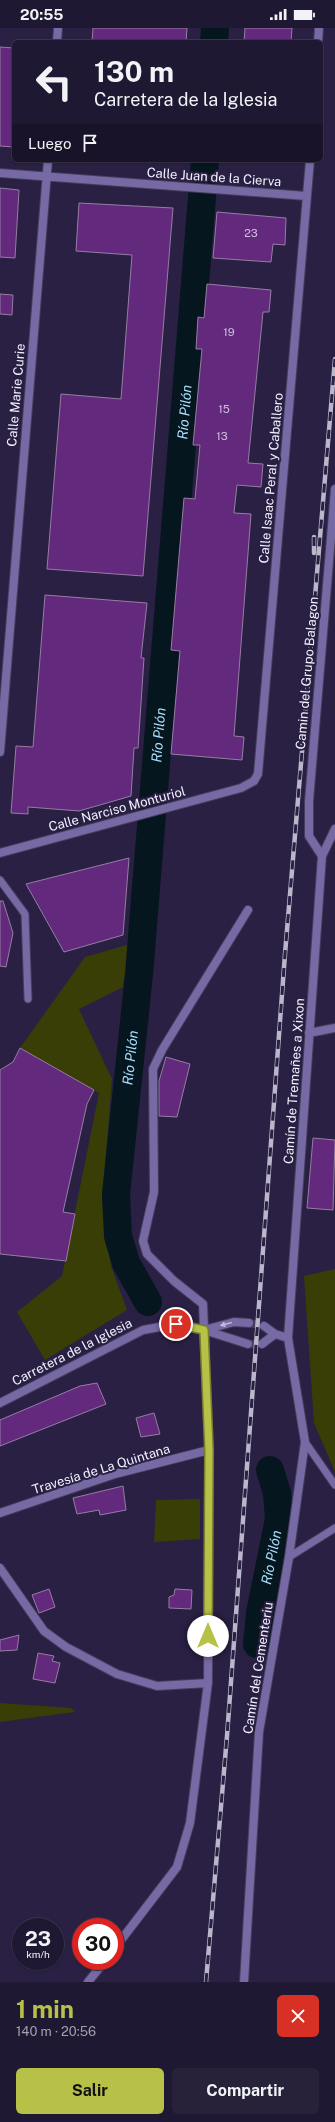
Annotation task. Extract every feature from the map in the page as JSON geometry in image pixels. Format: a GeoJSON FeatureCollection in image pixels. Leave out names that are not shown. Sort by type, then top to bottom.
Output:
{"type":"FeatureCollection","features":[{"type":"Feature","properties":{"kind":"street"},"geometry":{"type":"LineString","coordinates":[[57,40],[58,28]]}},
{"type":"Feature","properties":{"kind":"street"},"geometry":{"type":"LineString","coordinates":[[318,40],[319,28]]}},
{"type":"Feature","properties":{"kind":"street","name":"Calle Marie Curie"},"geometry":{"type":"LineString","coordinates":[[0,752],[48,162]]}},
{"type":"Feature","properties":{"kind":"street","name":"Calle Isaac Peral y Caballero"},"geometry":{"type":"LineString","coordinates":[[240,788],[254,781],[259,767],[310,162]]}},
{"type":"Feature","properties":{"kind":"street","name":"Calle Juan de la Cierva"},"geometry":{"type":"LineString","coordinates":[[0,173],[306,196]]}},
{"type":"Feature","properties":{"kind":"street","name":"Camin del Grupo Balagon"},"geometry":{"type":"LineString","coordinates":[[322,856],[309,836],[309,801],[335,488]]}},
{"type":"Feature","properties":{"kind":"street","name":"Calle Narciso Monturiol"},"geometry":{"type":"LineString","coordinates":[[0,854],[240,788]]}},
{"type":"Feature","properties":{"kind":"street","name":"Camín de Tremañes a Xixon"},"geometry":{"type":"LineString","coordinates":[[288,1338],[322,856],[335,829]]}},
{"type":"Feature","properties":{"kind":"street"},"geometry":{"type":"LineString","coordinates":[[124,1936],[177,1868],[190,1824],[208,1683],[209,1450],[203,1304],[174,1281],[147,1254],[143,1241],[154,1192],[153,1069],[162,1050],[248,910]]}},
{"type":"Feature","properties":{"kind":"street"},"geometry":{"type":"LineString","coordinates":[[309,1033],[335,1028]]}},
{"type":"Feature","properties":{"kind":"street","name":"Carretera de la Iglesia"},"geometry":{"type":"LineString","coordinates":[[204,1330],[234,1322],[249,1323]]}},
{"type":"Feature","properties":{"kind":"street","name":"Carretera de la Iglesia"},"geometry":{"type":"LineString","coordinates":[[0,1403],[143,1330],[176,1324],[204,1330],[248,1344]]}},
{"type":"Feature","properties":{"kind":"street"},"geometry":{"type":"LineString","coordinates":[[264,1326],[275,1334],[288,1338]]}},
{"type":"Feature","properties":{"kind":"street"},"geometry":{"type":"LineString","coordinates":[[262,1344],[275,1334]]}},
{"type":"Feature","properties":{"kind":"street","name":"Camín del Cementeriu"},"geometry":{"type":"LineString","coordinates":[[244,1982],[259,1732],[289,1557],[305,1442],[288,1338]]}},
{"type":"Feature","properties":{"kind":"street","name":"Travesía de La Quintana"},"geometry":{"type":"LineString","coordinates":[[0,1513],[115,1474],[209,1450]]}},
{"type":"Feature","properties":{"kind":"street"},"geometry":{"type":"LineString","coordinates":[[0,1568],[44,1631],[66,1647],[117,1674],[156,1686],[208,1683]]}},
{"type":"Feature","properties":{"kind":"street"},"geometry":{"type":"LineString","coordinates":[[88,1982],[98,1970]]}},
{"type":"Feature","properties":{"kind":"lane"},"geometry":{"type":"LineString","coordinates":[[0,880],[25,914],[28,999]]}},
{"type":"Feature","properties":{"kind":"lane"},"geometry":{"type":"LineString","coordinates":[[305,1442],[335,1485]]}},
{"type":"Feature","properties":{"kind":"lane"},"geometry":{"type":"LineString","coordinates":[[289,1557],[335,1528]]}},
{"type":"Feature","properties":{"kind":"green space"},"geometry":{"type":"Polygon","coordinates":[[[130,944],[123,987],[79,1009],[112,1079],[102,1204],[111,1266],[127,1310],[45,1360],[17,1312],[62,1276],[99,1093],[20,1048],[85,957],[130,944]]]}},
{"type":"Feature","properties":{"kind":"green space"},"geometry":{"type":"Polygon","coordinates":[[[335,1269],[335,1472],[314,1423],[304,1276],[335,1269]]]}},
{"type":"Feature","properties":{"kind":"green space"},"geometry":{"type":"Polygon","coordinates":[[[200,1499],[200,1539],[154,1542],[156,1500],[200,1499]]]}},
{"type":"Feature","properties":{"kind":"green space"},"geometry":{"type":"Polygon","coordinates":[[[0,1703],[71,1708],[75,1712],[0,1722],[0,1703]]]}},
{"type":"Feature","properties":{"kind":"building"},"geometry":{"type":"Polygon","coordinates":[[[93,28],[187,28],[186,40],[92,40],[93,28]]]}},
{"type":"Feature","properties":{"kind":"building"},"geometry":{"type":"Polygon","coordinates":[[[245,28],[292,28],[291,40],[244,40],[245,28]]]}},
{"type":"Feature","properties":{"kind":"building"},"geometry":{"type":"Polygon","coordinates":[[[0,47],[12,48],[12,147],[0,146],[0,47]]]}},
{"type":"Feature","properties":{"kind":"building"},"geometry":{"type":"Polygon","coordinates":[[[0,188],[19,190],[15,258],[0,257],[0,188]]]}},
{"type":"Feature","properties":{"kind":"building"},"geometry":{"type":"Polygon","coordinates":[[[79,203],[173,208],[143,576],[47,569],[61,394],[121,399],[132,255],[76,251],[79,203]]]}},
{"type":"Feature","properties":{"kind":"building"},"geometry":{"type":"Polygon","coordinates":[[[217,212],[286,218],[285,245],[273,244],[271,262],[213,258],[217,212]]]}},
{"type":"Feature","properties":{"kind":"building"},"geometry":{"type":"Polygon","coordinates":[[[207,284],[271,290],[269,312],[263,312],[248,463],[263,464],[261,487],[237,485],[234,513],[251,514],[234,736],[244,737],[242,760],[171,754],[180,651],[171,650],[184,498],[195,499],[200,445],[193,445],[202,349],[196,349],[198,317],[204,318],[207,284]]]}},
{"type":"Feature","properties":{"kind":"building"},"geometry":{"type":"Polygon","coordinates":[[[0,294],[13,295],[12,315],[0,314],[0,294]]]}},
{"type":"Feature","properties":{"kind":"building"},"geometry":{"type":"Polygon","coordinates":[[[45,595],[147,603],[141,658],[144,658],[138,748],[134,748],[131,796],[79,811],[28,807],[28,814],[11,813],[16,746],[33,747],[45,595]]]}},
{"type":"Feature","properties":{"kind":"building"},"geometry":{"type":"Polygon","coordinates":[[[129,858],[123,935],[64,952],[26,884],[129,858]]]}},
{"type":"Feature","properties":{"kind":"building"},"geometry":{"type":"Polygon","coordinates":[[[0,901],[3,901],[13,933],[6,967],[0,966],[0,901]]]}},
{"type":"Feature","properties":{"kind":"building"},"geometry":{"type":"Polygon","coordinates":[[[20,1048],[94,1090],[87,1104],[63,1212],[75,1214],[66,1261],[0,1254],[0,1070],[13,1062],[20,1048]]]}},
{"type":"Feature","properties":{"kind":"building"},"geometry":{"type":"Polygon","coordinates":[[[166,1057],[190,1064],[177,1117],[159,1116],[159,1081],[166,1057]]]}},
{"type":"Feature","properties":{"kind":"building"},"geometry":{"type":"Polygon","coordinates":[[[313,1138],[335,1140],[333,1210],[307,1208],[313,1138]]]}},
{"type":"Feature","properties":{"kind":"building"},"geometry":{"type":"Polygon","coordinates":[[[97,1383],[106,1404],[0,1446],[0,1420],[80,1386],[97,1383]]]}},
{"type":"Feature","properties":{"kind":"building"},"geometry":{"type":"Polygon","coordinates":[[[154,1413],[160,1434],[141,1437],[136,1418],[154,1413]]]}},
{"type":"Feature","properties":{"kind":"building"},"geometry":{"type":"Polygon","coordinates":[[[123,1486],[126,1510],[100,1515],[99,1510],[77,1514],[73,1498],[123,1486]]]}},
{"type":"Feature","properties":{"kind":"building"},"geometry":{"type":"Polygon","coordinates":[[[49,1589],[55,1607],[39,1613],[32,1595],[49,1589]]]}},
{"type":"Feature","properties":{"kind":"building"},"geometry":{"type":"Polygon","coordinates":[[[175,1589],[192,1590],[191,1609],[169,1608],[169,1597],[174,1595],[175,1589]]]}},
{"type":"Feature","properties":{"kind":"building"},"geometry":{"type":"Polygon","coordinates":[[[19,1635],[17,1650],[0,1651],[0,1640],[19,1635]]]}},
{"type":"Feature","properties":{"kind":"building"},"geometry":{"type":"Polygon","coordinates":[[[38,1653],[54,1656],[52,1661],[60,1663],[55,1683],[33,1679],[38,1653]]]}},
{"type":"Feature","properties":{"kind":"waterway","name":"Río Pilón"},"geometry":{"type":"LineString","coordinates":[[214,40],[215,28]]}},
{"type":"Feature","properties":{"kind":"waterway","name":"Río Pilón"},"geometry":{"type":"LineString","coordinates":[[148,1302],[126,1263],[118,1236],[116,1194],[139,974],[205,162]]}},
{"type":"Feature","properties":{"kind":"waterway","name":"Río Pilón"},"geometry":{"type":"LineString","coordinates":[[257,1644],[260,1613],[279,1519],[277,1493],[270,1470]]}},
{"type":"Feature","properties":{"kind":"tunnel"},"geometry":{"type":"LineString","coordinates":[[249,1323],[264,1326]]}},
{"type":"Feature","properties":{"kind":"tunnel"},"geometry":{"type":"LineString","coordinates":[[248,1344],[262,1344]]}},
{"type":"Feature","properties":{"kind":"railway"},"geometry":{"type":"LineString","coordinates":[[206,1982],[227,1736],[285,954],[335,359]]}},
{"type":"Feature","properties":{"kind":"railway"},"geometry":{"type":"LineString","coordinates":[[314,537],[314,553]]}},
{"type":"Feature","properties":{"kind":"route"},"geometry":{"type":"LineString","coordinates":[[176,1324],[204,1330],[209,1450],[208,1636]]}}]}
